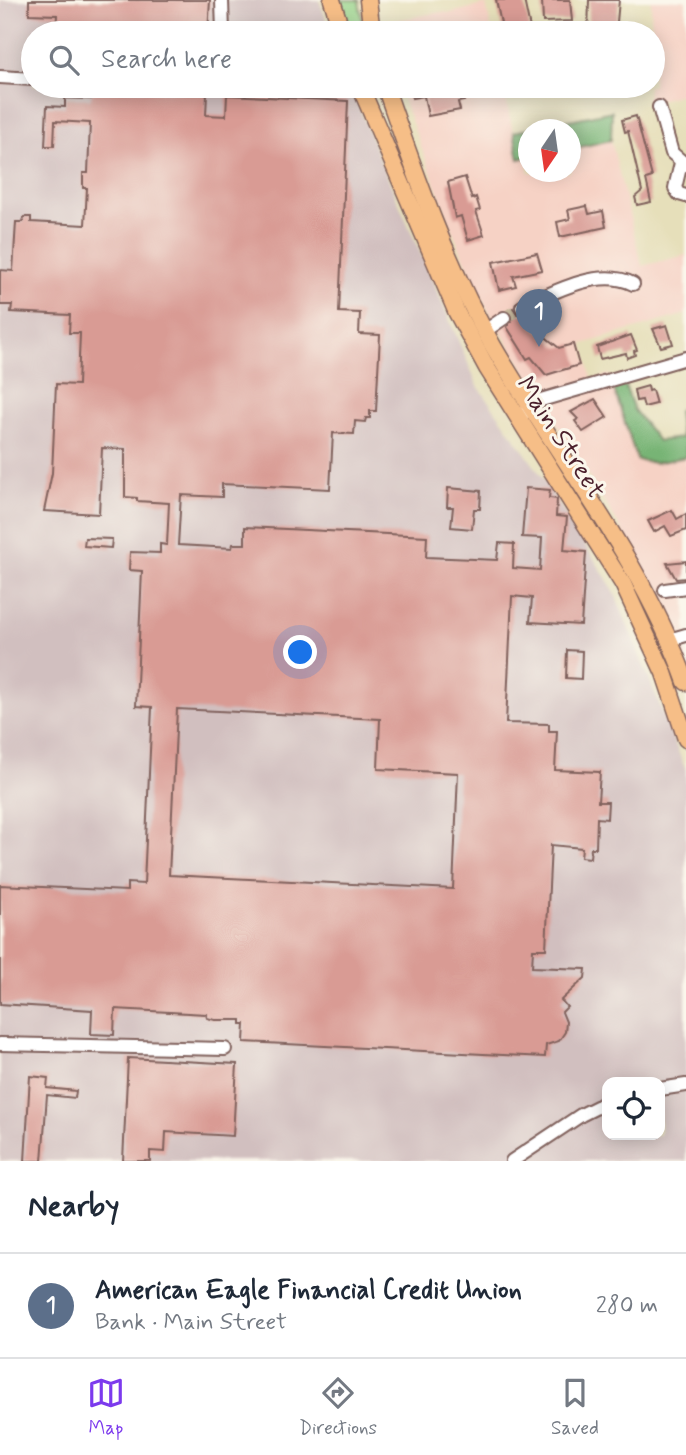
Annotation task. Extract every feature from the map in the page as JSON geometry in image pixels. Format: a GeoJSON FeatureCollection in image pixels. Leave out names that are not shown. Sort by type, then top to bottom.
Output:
{"type":"FeatureCollection","features":[{"type":"Feature","properties":{"kind":"main road"},"geometry":{"type":"LineString","coordinates":[[332,0],[338,21]]}},
{"type":"Feature","properties":{"kind":"main road"},"geometry":{"type":"LineString","coordinates":[[368,0],[371,21]]}},
{"type":"Feature","properties":{"kind":"main road","name":"Main Street"},"geometry":{"type":"LineString","coordinates":[[370,98],[464,309],[629,594],[664,673],[686,739]]}},
{"type":"Feature","properties":{"kind":"main road","name":"Main Street"},"geometry":{"type":"LineString","coordinates":[[390,98],[464,309],[485,331],[525,412],[624,552],[677,650],[686,680]]}},
{"type":"Feature","properties":{"kind":"street"},"geometry":{"type":"LineString","coordinates":[[222,0],[223,21]]}},
{"type":"Feature","properties":{"kind":"street"},"geometry":{"type":"LineString","coordinates":[[0,77],[21,78]]}},
{"type":"Feature","properties":{"kind":"street"},"geometry":{"type":"LineString","coordinates":[[659,107],[672,153],[684,164],[675,188],[679,194],[686,197]]}},
{"type":"Feature","properties":{"kind":"street"},"geometry":{"type":"LineString","coordinates":[[522,307],[564,287],[619,276],[634,284]]}},
{"type":"Feature","properties":{"kind":"street"},"geometry":{"type":"LineString","coordinates":[[485,331],[504,318]]}},
{"type":"Feature","properties":{"kind":"street"},"geometry":{"type":"LineString","coordinates":[[525,412],[544,399],[686,358]]}},
{"type":"Feature","properties":{"kind":"street"},"geometry":{"type":"LineString","coordinates":[[665,590],[686,587]]}},
{"type":"Feature","properties":{"kind":"street"},"geometry":{"type":"LineString","coordinates":[[677,650],[686,635]]}},
{"type":"Feature","properties":{"kind":"street"},"geometry":{"type":"LineString","coordinates":[[0,1044],[225,1049]]}},
{"type":"Feature","properties":{"kind":"street"},"geometry":{"type":"LineString","coordinates":[[665,1088],[686,1085]]}},
{"type":"Feature","properties":{"kind":"street"},"geometry":{"type":"LineString","coordinates":[[512,1161],[581,1115],[602,1104]]}},
{"type":"Feature","properties":{"kind":"shaded area"},"geometry":{"type":"Polygon","coordinates":[[[0,0],[319,0],[327,21],[21,21],[21,98],[356,98],[478,386],[545,481],[613,589],[686,771],[686,1161],[0,1161],[0,0]]]}},
{"type":"Feature","properties":{"kind":"shaded area"},"geometry":{"type":"Polygon","coordinates":[[[651,0],[686,0],[686,93],[647,103],[647,98],[665,98],[665,21],[651,21],[651,0]]]}},
{"type":"Feature","properties":{"kind":"shaded area"},"geometry":{"type":"Polygon","coordinates":[[[486,4],[490,21],[393,21],[441,12],[451,13],[486,4]]]}},
{"type":"Feature","properties":{"kind":"shaded area"},"geometry":{"type":"Polygon","coordinates":[[[403,98],[506,98],[518,154],[518,182],[581,182],[581,147],[611,140],[642,266],[686,255],[686,314],[583,344],[592,380],[609,374],[637,460],[655,463],[686,457],[686,666],[661,606],[621,529],[487,309],[459,247],[403,98]]]}},
{"type":"Feature","properties":{"kind":"green space"},"geometry":{"type":"Polygon","coordinates":[[[338,0],[359,0],[362,21],[344,21],[338,0]]]}},
{"type":"Feature","properties":{"kind":"green space"},"geometry":{"type":"Polygon","coordinates":[[[612,111],[611,140],[581,147],[581,119],[575,119],[612,111]]]}},
{"type":"Feature","properties":{"kind":"green space"},"geometry":{"type":"Polygon","coordinates":[[[518,131],[518,154],[514,132],[518,131]]]}},
{"type":"Feature","properties":{"kind":"green space"},"geometry":{"type":"Polygon","coordinates":[[[624,383],[634,410],[658,441],[681,438],[678,411],[686,405],[686,457],[655,463],[637,460],[613,386],[624,383]]]}},
{"type":"Feature","properties":{"kind":"building"},"geometry":{"type":"Polygon","coordinates":[[[29,0],[210,0],[209,21],[57,21],[57,15],[29,14],[29,0]]]}},
{"type":"Feature","properties":{"kind":"building"},"geometry":{"type":"Polygon","coordinates":[[[496,0],[524,0],[528,21],[500,21],[496,0]]]}},
{"type":"Feature","properties":{"kind":"building"},"geometry":{"type":"Polygon","coordinates":[[[542,0],[570,0],[572,21],[543,21],[542,0]]]}},
{"type":"Feature","properties":{"kind":"building"},"geometry":{"type":"Polygon","coordinates":[[[589,0],[619,0],[617,21],[588,21],[589,0]]]}},
{"type":"Feature","properties":{"kind":"building"},"geometry":{"type":"Polygon","coordinates":[[[65,98],[207,98],[206,115],[226,116],[227,98],[348,101],[339,312],[360,313],[359,334],[380,335],[376,411],[370,411],[370,418],[366,418],[365,422],[355,421],[354,434],[333,433],[330,489],[222,484],[222,497],[181,495],[178,545],[232,548],[233,544],[245,544],[245,527],[427,536],[426,557],[497,560],[499,543],[514,544],[513,568],[540,570],[542,538],[522,537],[526,488],[550,490],[549,498],[557,499],[556,516],[567,517],[564,550],[586,552],[581,625],[530,622],[532,598],[512,596],[506,723],[549,724],[549,731],[557,731],[555,770],[600,772],[598,802],[608,802],[607,819],[597,818],[596,848],[591,848],[590,858],[581,857],[582,848],[551,845],[546,949],[533,949],[532,967],[586,969],[585,978],[561,1000],[567,1007],[562,1012],[566,1022],[565,1032],[559,1041],[546,1045],[545,1057],[244,1042],[245,1024],[241,1024],[241,1020],[215,1020],[207,1018],[206,1014],[115,1009],[114,1035],[91,1034],[92,1010],[0,1004],[0,885],[127,891],[127,883],[144,884],[152,707],[136,706],[142,571],[129,570],[130,552],[160,553],[160,544],[167,545],[169,503],[137,501],[137,498],[125,497],[125,449],[102,448],[99,514],[44,511],[52,473],[56,384],[78,385],[80,333],[69,333],[70,315],[11,312],[12,305],[0,305],[0,270],[13,271],[16,222],[23,222],[24,217],[31,217],[31,222],[85,225],[87,188],[83,188],[83,173],[88,173],[90,123],[55,121],[54,146],[45,146],[47,106],[65,107],[65,98]],[[177,709],[169,875],[453,889],[458,773],[378,769],[380,719],[177,709]]]}},
{"type":"Feature","properties":{"kind":"building"},"geometry":{"type":"Polygon","coordinates":[[[424,98],[463,98],[464,101],[458,102],[460,110],[428,116],[424,98]]]}},
{"type":"Feature","properties":{"kind":"building"},"geometry":{"type":"Polygon","coordinates":[[[636,116],[652,177],[646,179],[651,202],[637,205],[635,197],[642,191],[628,131],[625,132],[622,120],[636,116]]]}},
{"type":"Feature","properties":{"kind":"building"},"geometry":{"type":"Polygon","coordinates":[[[465,177],[472,199],[476,197],[480,210],[476,211],[484,235],[468,240],[461,216],[455,218],[448,182],[465,177]]]}},
{"type":"Feature","properties":{"kind":"building"},"geometry":{"type":"Polygon","coordinates":[[[587,206],[589,214],[603,211],[606,227],[560,237],[557,222],[570,219],[568,210],[587,206]]]}},
{"type":"Feature","properties":{"kind":"building"},"geometry":{"type":"Polygon","coordinates":[[[537,253],[542,270],[513,276],[516,286],[499,290],[493,262],[537,253]]]}},
{"type":"Feature","properties":{"kind":"building"},"geometry":{"type":"Polygon","coordinates":[[[513,308],[517,314],[525,315],[532,326],[559,348],[573,344],[579,365],[546,375],[531,357],[527,359],[507,327],[513,318],[509,311],[513,308]]]}},
{"type":"Feature","properties":{"kind":"building"},"geometry":{"type":"Polygon","coordinates":[[[667,325],[673,344],[661,347],[653,329],[667,325]]]}},
{"type":"Feature","properties":{"kind":"building"},"geometry":{"type":"Polygon","coordinates":[[[631,335],[637,350],[634,351],[635,355],[627,358],[626,353],[600,359],[597,347],[631,335]]]}},
{"type":"Feature","properties":{"kind":"building"},"geometry":{"type":"Polygon","coordinates":[[[648,386],[656,404],[644,407],[642,400],[636,401],[634,390],[648,386]]]}},
{"type":"Feature","properties":{"kind":"building"},"geometry":{"type":"Polygon","coordinates":[[[595,399],[607,417],[583,432],[575,421],[578,419],[571,412],[595,399]]]}},
{"type":"Feature","properties":{"kind":"building"},"geometry":{"type":"Polygon","coordinates":[[[448,488],[481,491],[480,509],[474,509],[472,529],[451,527],[453,507],[447,507],[448,488]]]}},
{"type":"Feature","properties":{"kind":"building"},"geometry":{"type":"Polygon","coordinates":[[[672,510],[677,519],[686,514],[686,530],[671,536],[665,526],[654,532],[648,521],[672,510]]]}},
{"type":"Feature","properties":{"kind":"building"},"geometry":{"type":"Polygon","coordinates":[[[85,538],[112,539],[111,548],[84,546],[85,538]]]}},
{"type":"Feature","properties":{"kind":"building"},"geometry":{"type":"Polygon","coordinates":[[[686,561],[686,578],[676,579],[667,563],[686,561]]]}},
{"type":"Feature","properties":{"kind":"building"},"geometry":{"type":"Polygon","coordinates":[[[567,650],[582,651],[581,679],[566,678],[567,650]]]}},
{"type":"Feature","properties":{"kind":"building"},"geometry":{"type":"Polygon","coordinates":[[[128,1058],[237,1064],[233,1136],[166,1132],[165,1152],[150,1151],[150,1161],[123,1161],[128,1058]]]}},
{"type":"Feature","properties":{"kind":"building"},"geometry":{"type":"Polygon","coordinates":[[[30,1076],[48,1078],[47,1088],[76,1091],[75,1098],[47,1095],[42,1161],[25,1161],[30,1076]]]}},
{"type":"Feature","properties":{"kind":"tunnel"},"geometry":{"type":"LineString","coordinates":[[504,318],[522,307]]}},
{"type":"Feature","properties":{"kind":"place","name":"American Eagle Financial Credit Union"},"geometry":{"type":"Point","coordinates":[539,347]}}]}
